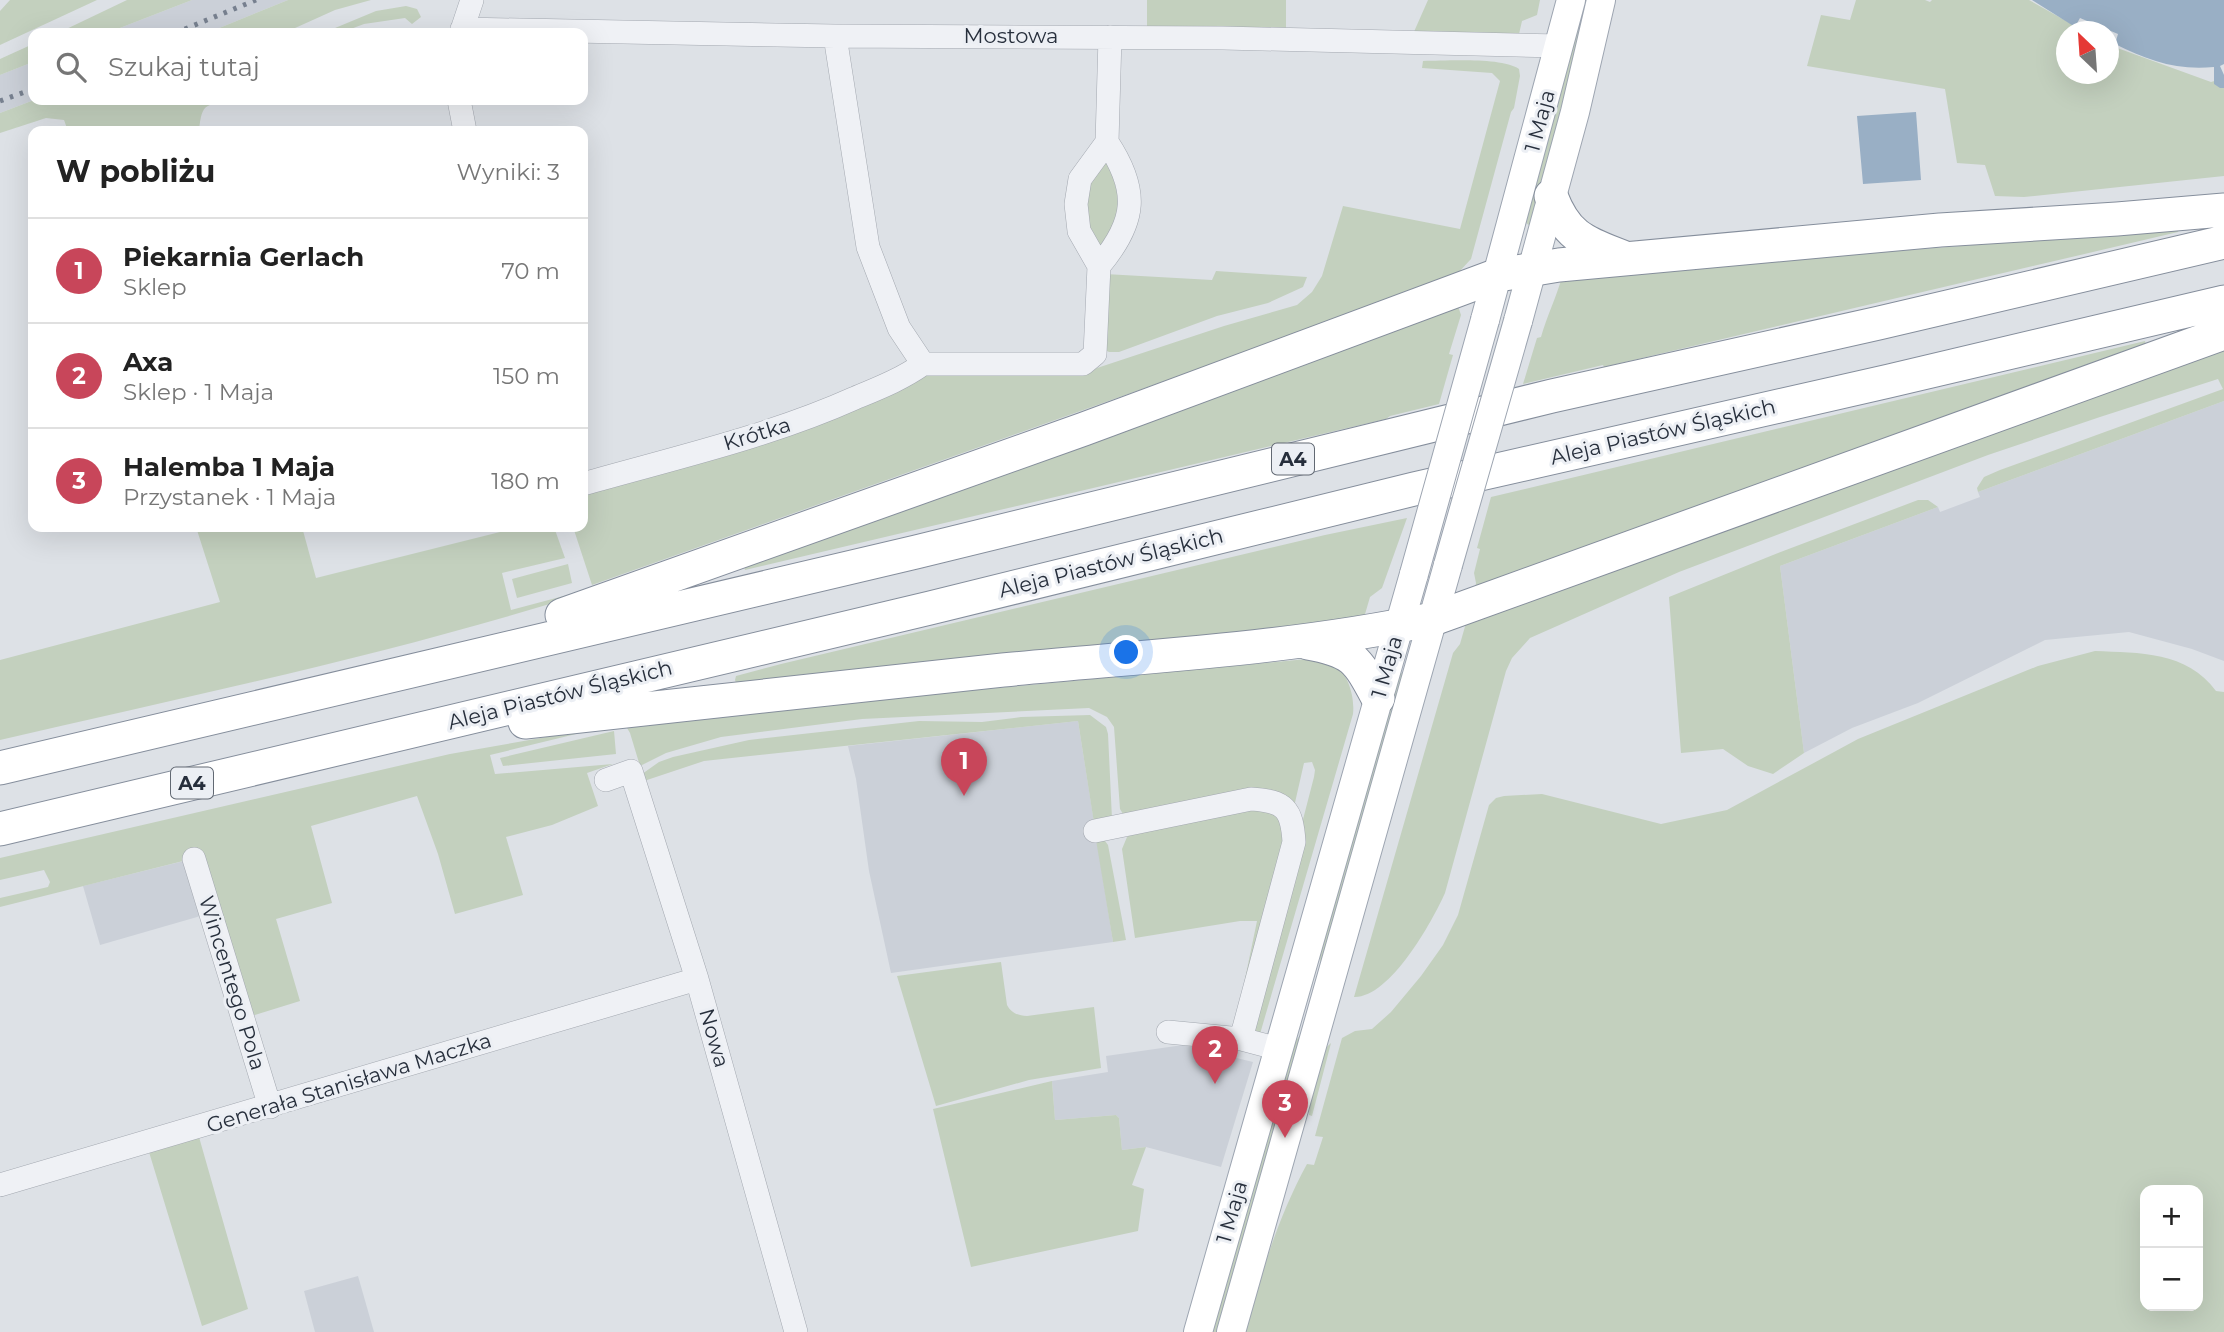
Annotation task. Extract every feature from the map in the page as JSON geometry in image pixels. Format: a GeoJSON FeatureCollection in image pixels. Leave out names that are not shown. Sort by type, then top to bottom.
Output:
{"type":"FeatureCollection","features":[{"type":"Feature","properties":{"kind":"highway"},"geometry":{"type":"LineString","coordinates":[[1551,196],[1560,218],[1579,237],[1627,259]]}},
{"type":"Feature","properties":{"kind":"highway"},"geometry":{"type":"LineString","coordinates":[[364,682],[552,619],[1084,429],[1498,275],[1533,268],[1940,230],[2224,210]]}},
{"type":"Feature","properties":{"kind":"highway","name":"A4"},"geometry":{"type":"LineString","coordinates":[[0,768],[916,552],[1539,400],[2224,242]]}},
{"type":"Feature","properties":{"kind":"highway","name":"Aleja Piastów Śląskich"},"geometry":{"type":"LineString","coordinates":[[0,829],[930,608],[1427,486],[2224,302]]}},
{"type":"Feature","properties":{"kind":"highway"},"geometry":{"type":"LineString","coordinates":[[383,738],[787,692],[1165,656],[1295,641],[1433,619],[2224,333]]}},
{"type":"Feature","properties":{"kind":"highway"},"geometry":{"type":"LineString","coordinates":[[1295,641],[1335,648],[1355,661],[1378,698]]}},
{"type":"Feature","properties":{"kind":"main road","name":"1 Maja"},"geometry":{"type":"LineString","coordinates":[[1198,1332],[1415,574],[1571,0]]}},
{"type":"Feature","properties":{"kind":"main road","name":"1 Maja"},"geometry":{"type":"LineString","coordinates":[[1231,1332],[1533,268],[1601,0]]}},
{"type":"Feature","properties":{"kind":"street"},"geometry":{"type":"LineString","coordinates":[[463,28],[472,0]]}},
{"type":"Feature","properties":{"kind":"street","name":"Mostowa"},"geometry":{"type":"LineString","coordinates":[[588,33],[1110,37],[1559,46]]}},
{"type":"Feature","properties":{"kind":"street"},"geometry":{"type":"LineString","coordinates":[[835,36],[868,247],[899,328],[923,364],[1083,364],[1095,354],[1099,266],[1079,231],[1076,192],[1080,179],[1107,142]]}},
{"type":"Feature","properties":{"kind":"street"},"geometry":{"type":"LineString","coordinates":[[1099,266],[1125,227],[1129,205],[1124,170],[1107,142],[1110,37]]}},
{"type":"Feature","properties":{"kind":"street"},"geometry":{"type":"LineString","coordinates":[[460,105],[464,126]]}},
{"type":"Feature","properties":{"kind":"street","name":"Krótka"},"geometry":{"type":"LineString","coordinates":[[588,483],[746,438],[821,413],[906,376],[923,364]]}},
{"type":"Feature","properties":{"kind":"street","name":"Nowa"},"geometry":{"type":"LineString","coordinates":[[606,780],[631,771],[697,979],[796,1332]]}},
{"type":"Feature","properties":{"kind":"street"},"geometry":{"type":"LineString","coordinates":[[1095,831],[1251,799],[1272,800],[1282,805],[1290,814],[1294,842],[1241,1039]]}},
{"type":"Feature","properties":{"kind":"street","name":"Wincentego Pola"},"geometry":{"type":"LineString","coordinates":[[194,859],[270,1107]]}},
{"type":"Feature","properties":{"kind":"street","name":"Generała Stanisława Maczka"},"geometry":{"type":"LineString","coordinates":[[0,1185],[697,979]]}},
{"type":"Feature","properties":{"kind":"street"},"geometry":{"type":"LineString","coordinates":[[1168,1032],[1241,1039],[1279,1049]]}},
{"type":"Feature","properties":{"kind":"shaded area"},"geometry":{"type":"Polygon","coordinates":[[[192,0],[288,0],[219,28],[120,28],[192,0]]]}},
{"type":"Feature","properties":{"kind":"shaded area"},"geometry":{"type":"Polygon","coordinates":[[[28,64],[28,102],[0,113],[0,75],[28,64]]]}},
{"type":"Feature","properties":{"kind":"shaded area"},"geometry":{"type":"Polygon","coordinates":[[[2224,401],[2224,661],[2192,649],[2129,632],[2045,640],[1918,703],[1852,728],[1804,753],[1780,566],[1938,507],[1940,512],[1980,497],[1978,492],[2224,401]]]}},
{"type":"Feature","properties":{"kind":"shaded area"},"geometry":{"type":"Polygon","coordinates":[[[1078,721],[1113,942],[891,973],[869,871],[856,779],[848,746],[1078,721]]]}},
{"type":"Feature","properties":{"kind":"shaded area"},"geometry":{"type":"Polygon","coordinates":[[[188,860],[204,915],[100,945],[83,886],[188,860]]]}},
{"type":"Feature","properties":{"kind":"shaded area"},"geometry":{"type":"Polygon","coordinates":[[[1183,1045],[1253,1062],[1221,1167],[1146,1147],[1122,1150],[1119,1118],[1116,1115],[1055,1120],[1052,1081],[1108,1072],[1106,1056],[1183,1045]]]}},
{"type":"Feature","properties":{"kind":"shaded area"},"geometry":{"type":"Polygon","coordinates":[[[358,1276],[374,1332],[315,1332],[304,1291],[358,1276]]]}},
{"type":"Feature","properties":{"kind":"green space"},"geometry":{"type":"Polygon","coordinates":[[[10,0],[97,0],[37,28],[28,28],[28,32],[0,45],[0,11],[10,0]]]}},
{"type":"Feature","properties":{"kind":"green space"},"geometry":{"type":"Polygon","coordinates":[[[127,0],[192,0],[120,28],[68,28],[127,0]]]}},
{"type":"Feature","properties":{"kind":"green space"},"geometry":{"type":"Polygon","coordinates":[[[288,0],[371,0],[335,10],[295,28],[219,28],[288,0]]]}},
{"type":"Feature","properties":{"kind":"green space"},"geometry":{"type":"Polygon","coordinates":[[[1147,0],[1286,0],[1286,31],[1147,30],[1147,0]]]}},
{"type":"Feature","properties":{"kind":"green space"},"geometry":{"type":"Polygon","coordinates":[[[1428,0],[1540,0],[1537,15],[1522,21],[1519,34],[1413,34],[1428,0]]]}},
{"type":"Feature","properties":{"kind":"green space"},"geometry":{"type":"Polygon","coordinates":[[[1582,0],[1591,0],[1530,226],[1525,222],[1582,0]]]}},
{"type":"Feature","properties":{"kind":"green space"},"geometry":{"type":"Polygon","coordinates":[[[1856,0],[2029,0],[2066,21],[2056,21],[2056,84],[2119,84],[2119,49],[2211,82],[2224,78],[2224,176],[2024,197],[1995,196],[1985,165],[1957,163],[1945,89],[1807,66],[1821,15],[1850,20],[1856,0]]]}},
{"type":"Feature","properties":{"kind":"green space"},"geometry":{"type":"Polygon","coordinates":[[[406,6],[417,9],[421,17],[412,24],[405,18],[353,28],[335,28],[376,11],[406,6]]]}},
{"type":"Feature","properties":{"kind":"green space"},"geometry":{"type":"Polygon","coordinates":[[[28,46],[28,64],[0,75],[0,59],[28,46]]]}},
{"type":"Feature","properties":{"kind":"green space"},"geometry":{"type":"Polygon","coordinates":[[[1459,60],[1487,61],[1519,69],[1514,108],[1471,259],[1458,273],[1246,352],[592,585],[575,532],[588,532],[588,488],[923,376],[943,371],[1091,370],[1297,305],[1312,292],[1322,276],[1343,206],[1460,229],[1500,81],[1492,73],[1422,68],[1423,61],[1459,60]]]}},
{"type":"Feature","properties":{"kind":"green space"},"geometry":{"type":"Polygon","coordinates":[[[28,102],[28,105],[211,105],[204,110],[200,126],[66,126],[64,120],[46,118],[0,133],[0,113],[28,102]]]}},
{"type":"Feature","properties":{"kind":"green space"},"geometry":{"type":"Polygon","coordinates":[[[1102,158],[1110,159],[1121,209],[1100,253],[1080,204],[1102,158]]]}},
{"type":"Feature","properties":{"kind":"green space"},"geometry":{"type":"Polygon","coordinates":[[[2179,229],[2178,232],[1523,384],[1537,338],[1541,337],[1562,277],[2179,229]]]}},
{"type":"Feature","properties":{"kind":"green space"},"geometry":{"type":"Polygon","coordinates":[[[1216,271],[1307,277],[1303,287],[1268,303],[1217,316],[1119,352],[1103,349],[1105,274],[1212,280],[1216,271]]]}},
{"type":"Feature","properties":{"kind":"green space"},"geometry":{"type":"Polygon","coordinates":[[[1457,303],[1461,315],[1449,354],[1453,355],[1439,404],[1386,419],[745,570],[743,561],[1457,303]]]}},
{"type":"Feature","properties":{"kind":"green space"},"geometry":{"type":"Polygon","coordinates":[[[2145,341],[2147,351],[1474,594],[1474,573],[1480,549],[1477,548],[1491,497],[2145,341]]]}},
{"type":"Feature","properties":{"kind":"green space"},"geometry":{"type":"Polygon","coordinates":[[[2224,344],[2224,401],[1978,492],[1977,488],[1984,477],[2000,470],[2223,389],[2218,379],[1988,455],[1679,572],[1530,638],[1512,658],[1506,671],[1445,893],[1439,906],[1420,939],[1395,972],[1368,994],[1354,997],[1453,653],[1460,644],[1466,623],[2224,344]]]}},
{"type":"Feature","properties":{"kind":"green space"},"geometry":{"type":"Polygon","coordinates":[[[1918,500],[1928,500],[1938,507],[1780,566],[1804,753],[1773,774],[1748,766],[1723,749],[1681,753],[1669,597],[1918,500]]]}},
{"type":"Feature","properties":{"kind":"green space"},"geometry":{"type":"Polygon","coordinates":[[[1407,518],[1382,588],[1370,597],[1363,621],[737,686],[735,680],[736,676],[781,664],[1407,518]]]}},
{"type":"Feature","properties":{"kind":"green space"},"geometry":{"type":"Polygon","coordinates":[[[198,532],[303,532],[316,578],[500,532],[556,532],[565,558],[502,573],[511,610],[590,589],[591,591],[371,653],[0,740],[0,660],[220,602],[198,532]]]}},
{"type":"Feature","properties":{"kind":"green space"},"geometry":{"type":"Polygon","coordinates":[[[568,564],[572,583],[517,598],[512,579],[568,564]]]}},
{"type":"Feature","properties":{"kind":"green space"},"geometry":{"type":"Polygon","coordinates":[[[2095,651],[2145,654],[2177,661],[2204,678],[2216,691],[2224,692],[2224,1332],[1245,1332],[1264,1267],[1287,1204],[1307,1164],[1314,1165],[1323,1137],[1315,1136],[1342,1038],[1355,1031],[1372,1029],[1391,1012],[1443,945],[1458,915],[1489,805],[1496,798],[1542,794],[1661,824],[1727,810],[1858,739],[2038,666],[2095,651]]]}},
{"type":"Feature","properties":{"kind":"green space"},"geometry":{"type":"Polygon","coordinates":[[[1307,659],[1327,661],[1341,671],[1349,684],[1353,714],[1260,1034],[1255,1036],[1250,1024],[1314,777],[1312,762],[1304,763],[1294,807],[1123,814],[1120,809],[1114,727],[1107,717],[1089,708],[862,719],[721,737],[666,753],[640,766],[630,733],[624,723],[1307,659]]]}},
{"type":"Feature","properties":{"kind":"green space"},"geometry":{"type":"Polygon","coordinates":[[[1400,672],[1405,675],[1321,965],[1318,946],[1400,672]]]}},
{"type":"Feature","properties":{"kind":"green space"},"geometry":{"type":"Polygon","coordinates":[[[1090,715],[1106,727],[1108,734],[1112,819],[1094,823],[1078,721],[704,761],[644,781],[642,774],[659,762],[673,757],[749,740],[919,721],[982,722],[1021,717],[1090,715]]]}},
{"type":"Feature","properties":{"kind":"green space"},"geometry":{"type":"Polygon","coordinates":[[[609,726],[490,755],[495,774],[613,764],[587,773],[598,806],[552,825],[506,837],[523,895],[455,914],[438,854],[417,796],[311,826],[332,903],[276,919],[300,1001],[248,1017],[199,857],[0,907],[0,898],[48,887],[50,882],[44,870],[0,880],[0,858],[450,754],[609,726]]]}},
{"type":"Feature","properties":{"kind":"green space"},"geometry":{"type":"Polygon","coordinates":[[[614,731],[616,754],[503,766],[500,758],[614,731]]]}},
{"type":"Feature","properties":{"kind":"green space"},"geometry":{"type":"Polygon","coordinates":[[[1251,806],[1274,810],[1286,837],[1234,1032],[1257,921],[1240,921],[1135,938],[1122,849],[1131,834],[1251,806]]]}},
{"type":"Feature","properties":{"kind":"green space"},"geometry":{"type":"Polygon","coordinates":[[[1096,840],[1105,841],[1108,845],[1126,940],[1113,942],[1096,840]]]}},
{"type":"Feature","properties":{"kind":"green space"},"geometry":{"type":"Polygon","coordinates":[[[1001,962],[1007,1005],[1016,1014],[1027,1016],[1094,1007],[1101,1068],[1029,1080],[936,1106],[897,976],[1001,962]]]}},
{"type":"Feature","properties":{"kind":"green space"},"geometry":{"type":"Polygon","coordinates":[[[1301,1034],[1218,1332],[1208,1332],[1288,1051],[1301,1034]]]}},
{"type":"Feature","properties":{"kind":"green space"},"geometry":{"type":"Polygon","coordinates":[[[1331,1043],[1312,1116],[1309,1115],[1312,1080],[1319,1054],[1331,1043]]]}},
{"type":"Feature","properties":{"kind":"green space"},"geometry":{"type":"Polygon","coordinates":[[[1052,1081],[1055,1120],[1116,1115],[1119,1118],[1122,1150],[1146,1147],[1132,1185],[1144,1189],[1138,1231],[971,1267],[933,1109],[1052,1081]]]}},
{"type":"Feature","properties":{"kind":"green space"},"geometry":{"type":"Polygon","coordinates":[[[199,1137],[248,1309],[202,1326],[149,1152],[199,1137]]]}},
{"type":"Feature","properties":{"kind":"water"},"geometry":{"type":"Polygon","coordinates":[[[2032,0],[2224,0],[2224,64],[2220,66],[2224,75],[2224,88],[2214,84],[2214,67],[2175,66],[2119,46],[2119,21],[2087,21],[2080,18],[2078,21],[2065,21],[2032,0]]]}},
{"type":"Feature","properties":{"kind":"water"},"geometry":{"type":"Polygon","coordinates":[[[1916,112],[1921,180],[1863,184],[1857,116],[1916,112]]]}},
{"type":"Feature","properties":{"kind":"railway"},"geometry":{"type":"LineString","coordinates":[[187,28],[256,0]]}},
{"type":"Feature","properties":{"kind":"railway"},"geometry":{"type":"LineString","coordinates":[[0,101],[28,91]]}},
{"type":"Feature","properties":{"kind":"place","name":"Piekarnia Gerlach"},"geometry":{"type":"Point","coordinates":[964,796]}},
{"type":"Feature","properties":{"kind":"place","name":"Axa"},"geometry":{"type":"Point","coordinates":[1215,1084]}},
{"type":"Feature","properties":{"kind":"place","name":"Halemba 1 Maja"},"geometry":{"type":"Point","coordinates":[1285,1138]}}]}
